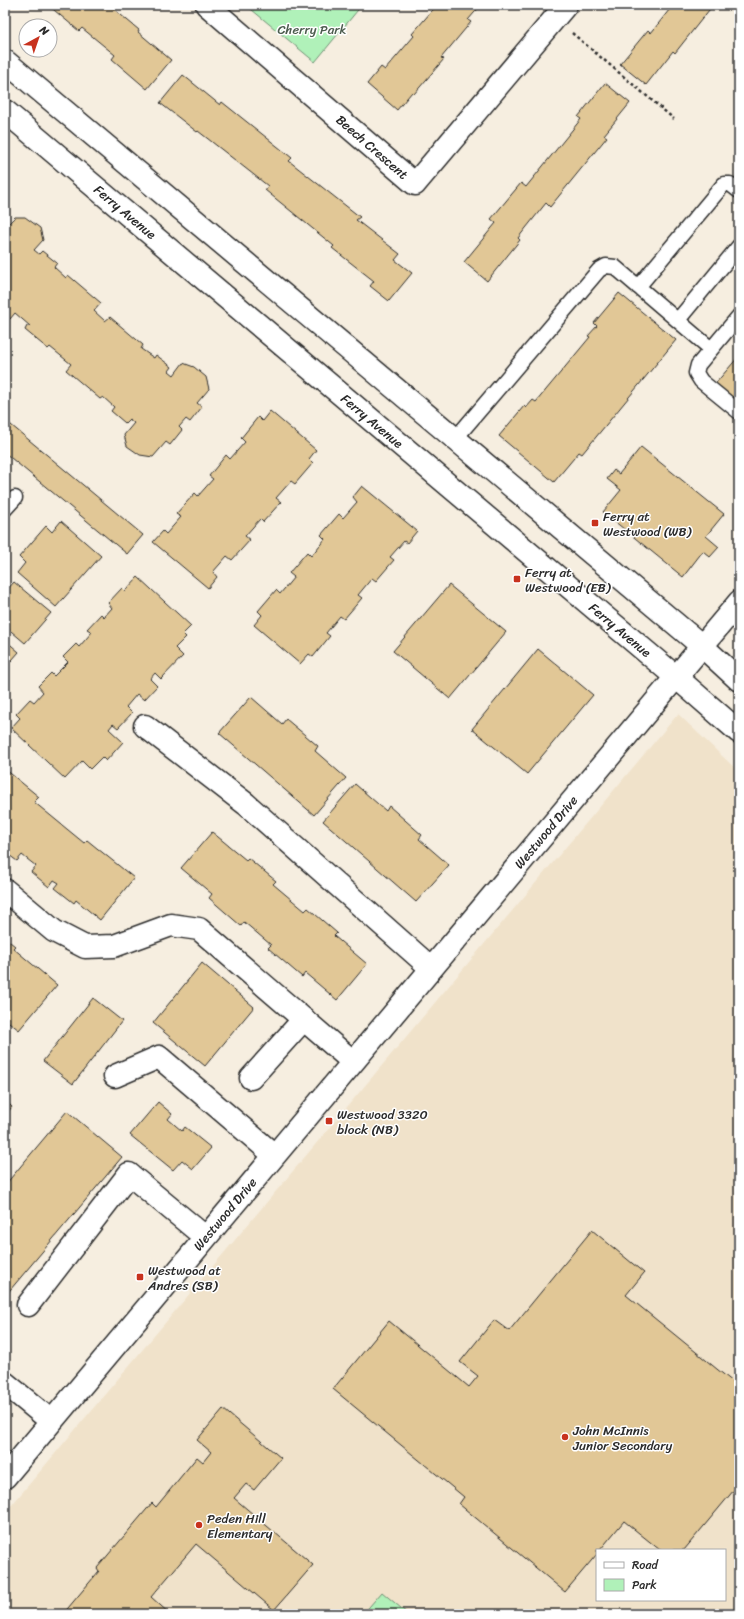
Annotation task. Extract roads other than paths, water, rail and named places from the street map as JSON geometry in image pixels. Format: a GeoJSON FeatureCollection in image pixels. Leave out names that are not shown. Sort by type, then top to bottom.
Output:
{"type":"FeatureCollection","features":[{"type":"Feature","properties":{"kind":"street","name":"Beech Crescent"},"geometry":{"type":"LineString","coordinates":[[207,5],[415,184],[561,12]]}},
{"type":"Feature","properties":{"kind":"street"},"geometry":{"type":"LineString","coordinates":[[5,61],[702,646],[739,680]]}},
{"type":"Feature","properties":{"kind":"street","name":"Ferry Avenue"},"geometry":{"type":"LineString","coordinates":[[5,111],[676,677],[739,732]]}},
{"type":"Feature","properties":{"kind":"street","name":"Westwood Drive"},"geometry":{"type":"LineString","coordinates":[[5,1477],[352,1061],[739,602]]}},
{"type":"Feature","properties":{"kind":"street"},"geometry":{"type":"LineString","coordinates":[[145,726],[246,804],[431,968]]}},
{"type":"Feature","properties":{"kind":"street"},"geometry":{"type":"LineString","coordinates":[[5,890],[54,931],[85,947],[114,946],[171,925],[199,929],[352,1061]]}},
{"type":"Feature","properties":{"kind":"street"},"geometry":{"type":"LineString","coordinates":[[251,1078],[304,1019]]}},
{"type":"Feature","properties":{"kind":"street"},"geometry":{"type":"LineString","coordinates":[[115,1076],[159,1057],[274,1155]]}},
{"type":"Feature","properties":{"kind":"street"},"geometry":{"type":"LineString","coordinates":[[28,1305],[129,1174],[205,1237]]}},
{"type":"Feature","properties":{"kind":"street"},"geometry":{"type":"LineString","coordinates":[[5,1383],[51,1421]]}},
{"type":"Feature","properties":{"kind":"lane"},"geometry":{"type":"LineString","coordinates":[[638,287],[724,184],[730,184],[739,191]]}},
{"type":"Feature","properties":{"kind":"lane"},"geometry":{"type":"LineString","coordinates":[[678,320],[739,246]]}},
{"type":"Feature","properties":{"kind":"lane"},"geometry":{"type":"LineString","coordinates":[[455,439],[599,270],[606,266],[615,267],[711,349]]}},
{"type":"Feature","properties":{"kind":"lane"},"geometry":{"type":"LineString","coordinates":[[739,316],[698,365],[696,373],[701,381],[739,412]]}},
{"type":"Feature","properties":{"kind":"lane"},"geometry":{"type":"LineString","coordinates":[[5,509],[15,498]]}},
{"type":"Feature","properties":{"kind":"place","name":"Ferry at Westwood (WB)"},"geometry":{"type":"Point","coordinates":[595,523]}},
{"type":"Feature","properties":{"kind":"place","name":"Ferry at Westwood (EB)"},"geometry":{"type":"Point","coordinates":[517,579]}},
{"type":"Feature","properties":{"kind":"place","name":"Westwood 3320 block (NB)"},"geometry":{"type":"Point","coordinates":[329,1121]}},
{"type":"Feature","properties":{"kind":"place","name":"Westwood at Andres (SB)"},"geometry":{"type":"Point","coordinates":[140,1277]}},
{"type":"Feature","properties":{"kind":"place","name":"John McInnis Junior Secondary"},"geometry":{"type":"Point","coordinates":[565,1437]}},
{"type":"Feature","properties":{"kind":"place","name":"Peden Hill Elementary"},"geometry":{"type":"Point","coordinates":[199,1525]}},
{"type":"Feature","properties":{"kind":"park label","name":"Cherry Park"},"geometry":{"type":"Point","coordinates":[312,29]}}]}
